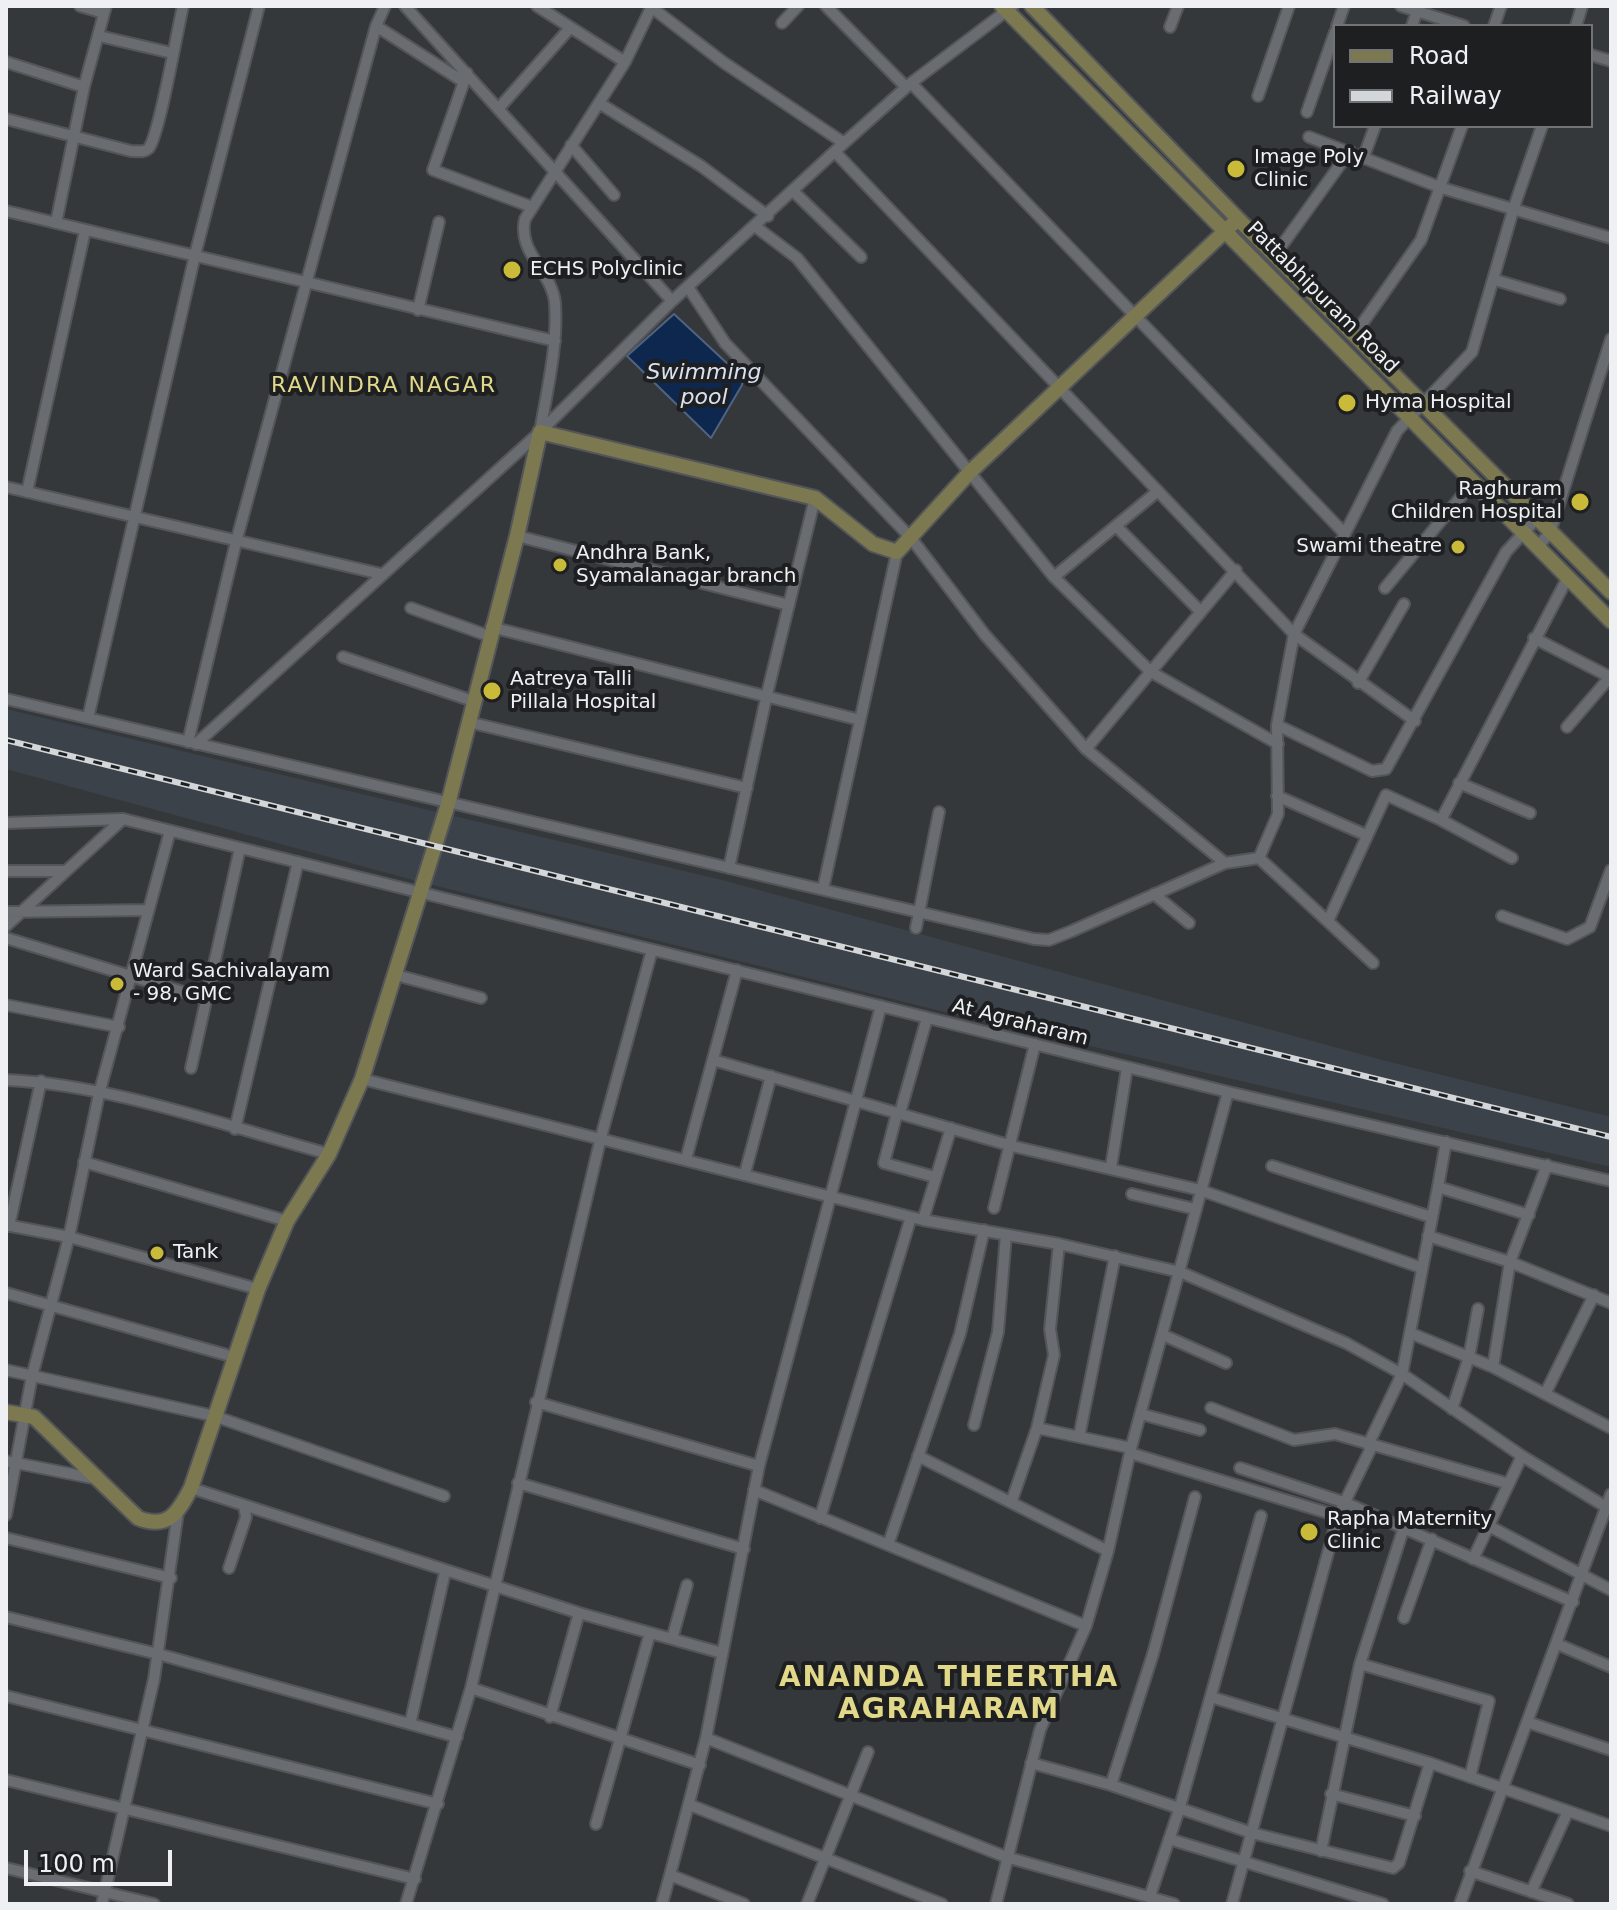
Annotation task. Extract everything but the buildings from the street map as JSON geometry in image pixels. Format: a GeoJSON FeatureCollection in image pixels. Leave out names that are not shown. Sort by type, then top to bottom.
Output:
{"type":"FeatureCollection","features":[{"type":"Feature","properties":{"kind":"street"},"geometry":{"type":"LineString","coordinates":[[56,223],[84,87],[105,10],[80,6]]}},
{"type":"Feature","properties":{"kind":"street"},"geometry":{"type":"LineString","coordinates":[[6,119],[131,151],[149,148],[183,6]]}},
{"type":"Feature","properties":{"kind":"street"},"geometry":{"type":"LineString","coordinates":[[88,718],[138,517],[195,255],[259,6]]}},
{"type":"Feature","properties":{"kind":"street"},"geometry":{"type":"LineString","coordinates":[[192,743],[236,542],[376,26],[385,6]]}},
{"type":"Feature","properties":{"kind":"street"},"geometry":{"type":"LineString","coordinates":[[405,6],[465,77],[499,108],[672,301]]}},
{"type":"Feature","properties":{"kind":"street"},"geometry":{"type":"LineString","coordinates":[[537,6],[625,62]]}},
{"type":"Feature","properties":{"kind":"street"},"geometry":{"type":"LineString","coordinates":[[102,1904],[158,1654],[178,1512],[191,1488],[258,1289],[287,1221],[329,1154],[362,1079],[423,892],[517,536],[540,432],[555,341],[555,300],[524,243],[523,230],[532,207],[625,62],[652,6],[723,62],[844,143]]}},
{"type":"Feature","properties":{"kind":"street"},"geometry":{"type":"LineString","coordinates":[[782,23],[798,6]]}},
{"type":"Feature","properties":{"kind":"street"},"geometry":{"type":"LineString","coordinates":[[826,6],[908,85],[1345,534]]}},
{"type":"Feature","properties":{"kind":"street","name":"Pattabhipuram Road"},"geometry":{"type":"LineString","coordinates":[[1032,6],[1238,219],[1611,592]]}},
{"type":"Feature","properties":{"kind":"street"},"geometry":{"type":"LineString","coordinates":[[1170,27],[1178,6]]}},
{"type":"Feature","properties":{"kind":"street"},"geometry":{"type":"LineString","coordinates":[[1258,96],[1289,6]]}},
{"type":"Feature","properties":{"kind":"street"},"geometry":{"type":"LineString","coordinates":[[1401,6],[1459,24]]}},
{"type":"Feature","properties":{"kind":"street"},"geometry":{"type":"LineString","coordinates":[[192,743],[540,432],[672,301],[908,85],[1007,8]]}},
{"type":"Feature","properties":{"kind":"street","name":"Pattabhipuram Road"},"geometry":{"type":"LineString","coordinates":[[1007,8],[1611,621]]}},
{"type":"Feature","properties":{"kind":"street"},"geometry":{"type":"LineString","coordinates":[[376,26],[465,77]]}},
{"type":"Feature","properties":{"kind":"street"},"geometry":{"type":"LineString","coordinates":[[499,108],[570,28]]}},
{"type":"Feature","properties":{"kind":"street"},"geometry":{"type":"LineString","coordinates":[[99,36],[172,53]]}},
{"type":"Feature","properties":{"kind":"street"},"geometry":{"type":"LineString","coordinates":[[1307,112],[1333,38]]}},
{"type":"Feature","properties":{"kind":"street"},"geometry":{"type":"LineString","coordinates":[[6,62],[84,87]]}},
{"type":"Feature","properties":{"kind":"street"},"geometry":{"type":"LineString","coordinates":[[465,77],[433,170],[532,207]]}},
{"type":"Feature","properties":{"kind":"street"},"geometry":{"type":"LineString","coordinates":[[599,103],[701,166],[768,216]]}},
{"type":"Feature","properties":{"kind":"street"},"geometry":{"type":"LineString","coordinates":[[1364,156],[1374,128]]}},
{"type":"Feature","properties":{"kind":"street"},"geometry":{"type":"LineString","coordinates":[[1355,334],[1421,240],[1461,128]]}},
{"type":"Feature","properties":{"kind":"street"},"geometry":{"type":"LineString","coordinates":[[1259,858],[1278,814],[1277,725],[1294,634],[1397,431],[1472,352],[1514,207],[1541,128]]}},
{"type":"Feature","properties":{"kind":"street"},"geometry":{"type":"LineString","coordinates":[[1309,137],[1442,188],[1611,238]]}},
{"type":"Feature","properties":{"kind":"street"},"geometry":{"type":"LineString","coordinates":[[571,145],[614,195]]}},
{"type":"Feature","properties":{"kind":"street"},"geometry":{"type":"LineString","coordinates":[[1275,255],[1350,151]]}},
{"type":"Feature","properties":{"kind":"street"},"geometry":{"type":"LineString","coordinates":[[835,152],[1056,388],[1236,570],[1294,634],[1358,683],[1415,721]]}},
{"type":"Feature","properties":{"kind":"street"},"geometry":{"type":"LineString","coordinates":[[793,191],[861,257]]}},
{"type":"Feature","properties":{"kind":"street"},"geometry":{"type":"LineString","coordinates":[[6,211],[555,341]]}},
{"type":"Feature","properties":{"kind":"street"},"geometry":{"type":"LineString","coordinates":[[823,889],[897,552],[970,472],[1056,388],[1238,219]]}},
{"type":"Feature","properties":{"kind":"street"},"geometry":{"type":"LineString","coordinates":[[418,310],[439,222]]}},
{"type":"Feature","properties":{"kind":"street"},"geometry":{"type":"LineString","coordinates":[[756,227],[797,258],[1054,577],[1151,672],[1278,744]]}},
{"type":"Feature","properties":{"kind":"street"},"geometry":{"type":"LineString","coordinates":[[27,492],[85,231]]}},
{"type":"Feature","properties":{"kind":"street"},"geometry":{"type":"LineString","coordinates":[[1495,280],[1560,299]]}},
{"type":"Feature","properties":{"kind":"street"},"geometry":{"type":"LineString","coordinates":[[688,287],[725,343],[911,538],[985,635],[1086,749],[1225,863]]}},
{"type":"Feature","properties":{"kind":"street"},"geometry":{"type":"LineString","coordinates":[[1538,546],[1550,533],[1611,339]]}},
{"type":"Feature","properties":{"kind":"street"},"geometry":{"type":"LineString","coordinates":[[540,432],[815,498],[873,544],[897,552]]}},
{"type":"Feature","properties":{"kind":"street"},"geometry":{"type":"LineString","coordinates":[[1385,588],[1474,481]]}},
{"type":"Feature","properties":{"kind":"street"},"geometry":{"type":"LineString","coordinates":[[6,487],[381,574]]}},
{"type":"Feature","properties":{"kind":"street"},"geometry":{"type":"LineString","coordinates":[[1054,577],[1158,491]]}},
{"type":"Feature","properties":{"kind":"street"},"geometry":{"type":"LineString","coordinates":[[729,868],[815,498]]}},
{"type":"Feature","properties":{"kind":"street"},"geometry":{"type":"LineString","coordinates":[[1277,725],[1380,773],[1415,721],[1506,552],[1537,518]]}},
{"type":"Feature","properties":{"kind":"street"},"geometry":{"type":"LineString","coordinates":[[1116,526],[1201,612]]}},
{"type":"Feature","properties":{"kind":"street"},"geometry":{"type":"LineString","coordinates":[[517,536],[789,605]]}},
{"type":"Feature","properties":{"kind":"street"},"geometry":{"type":"LineString","coordinates":[[1086,749],[1236,570]]}},
{"type":"Feature","properties":{"kind":"street"},"geometry":{"type":"LineString","coordinates":[[1441,820],[1568,577]]}},
{"type":"Feature","properties":{"kind":"street"},"geometry":{"type":"LineString","coordinates":[[1358,683],[1404,604]]}},
{"type":"Feature","properties":{"kind":"street"},"geometry":{"type":"LineString","coordinates":[[411,608],[490,632],[767,694],[860,720]]}},
{"type":"Feature","properties":{"kind":"street"},"geometry":{"type":"LineString","coordinates":[[1534,638],[1610,677],[1567,727]]}},
{"type":"Feature","properties":{"kind":"street"},"geometry":{"type":"LineString","coordinates":[[343,657],[473,701]]}},
{"type":"Feature","properties":{"kind":"street"},"geometry":{"type":"LineString","coordinates":[[6,699],[448,804],[1049,940],[1225,863],[1259,858]]}},
{"type":"Feature","properties":{"kind":"street"},"geometry":{"type":"LineString","coordinates":[[468,722],[747,788]]}},
{"type":"Feature","properties":{"kind":"street"},"geometry":{"type":"LineString","coordinates":[[1459,783],[1530,813]]}},
{"type":"Feature","properties":{"kind":"street"},"geometry":{"type":"LineString","coordinates":[[1328,921],[1386,795],[1512,858]]}},
{"type":"Feature","properties":{"kind":"street"},"geometry":{"type":"LineString","coordinates":[[1277,796],[1366,835]]}},
{"type":"Feature","properties":{"kind":"street"},"geometry":{"type":"LineString","coordinates":[[916,928],[939,812]]}},
{"type":"Feature","properties":{"kind":"street"},"geometry":{"type":"LineString","coordinates":[[6,926],[123,819]]}},
{"type":"Feature","properties":{"kind":"street","name":"At Agraharam"},"geometry":{"type":"LineString","coordinates":[[6,823],[123,819],[1127,1068],[1611,1181]]}},
{"type":"Feature","properties":{"kind":"street"},"geometry":{"type":"LineString","coordinates":[[6,1515],[18,1464],[32,1376],[69,1237],[99,1094],[133,979],[147,910],[170,831]]}},
{"type":"Feature","properties":{"kind":"street"},"geometry":{"type":"LineString","coordinates":[[191,1068],[240,848]]}},
{"type":"Feature","properties":{"kind":"street"},"geometry":{"type":"LineString","coordinates":[[1259,858],[1373,963]]}},
{"type":"Feature","properties":{"kind":"street"},"geometry":{"type":"LineString","coordinates":[[235,1129],[298,862]]}},
{"type":"Feature","properties":{"kind":"street"},"geometry":{"type":"LineString","coordinates":[[1502,916],[1567,939],[1590,927],[1611,870]]}},
{"type":"Feature","properties":{"kind":"street"},"geometry":{"type":"LineString","coordinates":[[6,871],[66,871]]}},
{"type":"Feature","properties":{"kind":"street"},"geometry":{"type":"LineString","coordinates":[[1154,894],[1189,923]]}},
{"type":"Feature","properties":{"kind":"street"},"geometry":{"type":"LineString","coordinates":[[6,912],[24,909],[147,910]]}},
{"type":"Feature","properties":{"kind":"street"},"geometry":{"type":"LineString","coordinates":[[6,938],[206,999]]}},
{"type":"Feature","properties":{"kind":"street"},"geometry":{"type":"LineString","coordinates":[[406,1904],[471,1688],[497,1587],[536,1402],[601,1137],[652,950]]}},
{"type":"Feature","properties":{"kind":"street"},"geometry":{"type":"LineString","coordinates":[[686,1159],[737,970]]}},
{"type":"Feature","properties":{"kind":"street"},"geometry":{"type":"LineString","coordinates":[[396,975],[481,998]]}},
{"type":"Feature","properties":{"kind":"street"},"geometry":{"type":"LineString","coordinates":[[6,1005],[119,1027]]}},
{"type":"Feature","properties":{"kind":"street"},"geometry":{"type":"LineString","coordinates":[[662,1904],[706,1738],[759,1466],[881,1006]]}},
{"type":"Feature","properties":{"kind":"street"},"geometry":{"type":"LineString","coordinates":[[927,1018],[884,1163],[935,1177]]}},
{"type":"Feature","properties":{"kind":"street"},"geometry":{"type":"LineString","coordinates":[[994,1208],[1012,1146],[1035,1044]]}},
{"type":"Feature","properties":{"kind":"street"},"geometry":{"type":"LineString","coordinates":[[713,1060],[857,1104],[1012,1146],[1200,1190],[1422,1268]]}},
{"type":"Feature","properties":{"kind":"street"},"geometry":{"type":"LineString","coordinates":[[1111,1167],[1127,1068]]}},
{"type":"Feature","properties":{"kind":"street"},"geometry":{"type":"LineString","coordinates":[[745,1173],[771,1076]]}},
{"type":"Feature","properties":{"kind":"street"},"geometry":{"type":"LineString","coordinates":[[362,1079],[917,1218],[1059,1244],[1180,1272],[1346,1343],[1402,1374],[1522,1456],[1608,1508]]}},
{"type":"Feature","properties":{"kind":"street"},"geometry":{"type":"LineString","coordinates":[[6,1080],[41,1081],[99,1094],[329,1154]]}},
{"type":"Feature","properties":{"kind":"street"},"geometry":{"type":"LineString","coordinates":[[41,1081],[11,1186],[8,1226],[69,1237],[258,1289]]}},
{"type":"Feature","properties":{"kind":"street"},"geometry":{"type":"LineString","coordinates":[[996,1904],[1031,1763],[1048,1709],[1086,1626],[1108,1551],[1131,1451],[1228,1092]]}},
{"type":"Feature","properties":{"kind":"street"},"geometry":{"type":"LineString","coordinates":[[820,1518],[917,1218],[951,1128]]}},
{"type":"Feature","properties":{"kind":"street"},"geometry":{"type":"LineString","coordinates":[[1232,1904],[1338,1516],[1402,1374],[1446,1142]]}},
{"type":"Feature","properties":{"kind":"street"},"geometry":{"type":"LineString","coordinates":[[84,1162],[287,1221]]}},
{"type":"Feature","properties":{"kind":"street"},"geometry":{"type":"LineString","coordinates":[[1493,1367],[1510,1262],[1547,1165]]}},
{"type":"Feature","properties":{"kind":"street"},"geometry":{"type":"LineString","coordinates":[[1272,1166],[1431,1217]]}},
{"type":"Feature","properties":{"kind":"street"},"geometry":{"type":"LineString","coordinates":[[1438,1187],[1529,1215]]}},
{"type":"Feature","properties":{"kind":"street"},"geometry":{"type":"LineString","coordinates":[[1132,1194],[1195,1209]]}},
{"type":"Feature","properties":{"kind":"street"},"geometry":{"type":"LineString","coordinates":[[888,1545],[960,1334],[984,1230]]}},
{"type":"Feature","properties":{"kind":"street"},"geometry":{"type":"LineString","coordinates":[[974,1425],[998,1332],[1006,1235]]}},
{"type":"Feature","properties":{"kind":"street"},"geometry":{"type":"LineString","coordinates":[[1428,1236],[1510,1262],[1611,1303]]}},
{"type":"Feature","properties":{"kind":"street"},"geometry":{"type":"LineString","coordinates":[[1012,1500],[1037,1428],[1054,1355],[1050,1329],[1059,1244]]}},
{"type":"Feature","properties":{"kind":"street"},"geometry":{"type":"LineString","coordinates":[[1079,1437],[1115,1256]]}},
{"type":"Feature","properties":{"kind":"street"},"geometry":{"type":"LineString","coordinates":[[6,1293],[234,1357]]}},
{"type":"Feature","properties":{"kind":"street"},"geometry":{"type":"LineString","coordinates":[[1545,1394],[1594,1295]]}},
{"type":"Feature","properties":{"kind":"street"},"geometry":{"type":"LineString","coordinates":[[1452,1409],[1469,1357],[1478,1309]]}},
{"type":"Feature","properties":{"kind":"street"},"geometry":{"type":"LineString","coordinates":[[1410,1333],[1493,1367],[1611,1428]]}},
{"type":"Feature","properties":{"kind":"street"},"geometry":{"type":"LineString","coordinates":[[1163,1335],[1226,1363]]}},
{"type":"Feature","properties":{"kind":"street"},"geometry":{"type":"LineString","coordinates":[[6,1370],[214,1416],[444,1496]]}},
{"type":"Feature","properties":{"kind":"street"},"geometry":{"type":"LineString","coordinates":[[536,1402],[759,1466]]}},
{"type":"Feature","properties":{"kind":"street"},"geometry":{"type":"LineString","coordinates":[[1211,1408],[1294,1440],[1335,1434],[1506,1483]]}},
{"type":"Feature","properties":{"kind":"street"},"geometry":{"type":"LineString","coordinates":[[6,1412],[34,1417],[138,1518],[153,1524],[164,1523],[178,1512]]}},
{"type":"Feature","properties":{"kind":"street"},"geometry":{"type":"LineString","coordinates":[[1141,1414],[1200,1430]]}},
{"type":"Feature","properties":{"kind":"street"},"geometry":{"type":"LineString","coordinates":[[1037,1428],[1131,1451],[1338,1516]]}},
{"type":"Feature","properties":{"kind":"street"},"geometry":{"type":"LineString","coordinates":[[918,1456],[1012,1500],[1108,1551]]}},
{"type":"Feature","properties":{"kind":"street"},"geometry":{"type":"LineString","coordinates":[[1473,1559],[1506,1483],[1522,1456]]}},
{"type":"Feature","properties":{"kind":"street"},"geometry":{"type":"LineString","coordinates":[[6,1461],[97,1479]]}},
{"type":"Feature","properties":{"kind":"street"},"geometry":{"type":"LineString","coordinates":[[1240,1468],[1346,1503],[1573,1602]]}},
{"type":"Feature","properties":{"kind":"street"},"geometry":{"type":"LineString","coordinates":[[518,1483],[744,1549]]}},
{"type":"Feature","properties":{"kind":"street"},"geometry":{"type":"LineString","coordinates":[[191,1488],[445,1572],[722,1653]]}},
{"type":"Feature","properties":{"kind":"street"},"geometry":{"type":"LineString","coordinates":[[754,1490],[1086,1626]]}},
{"type":"Feature","properties":{"kind":"street"},"geometry":{"type":"LineString","coordinates":[[1460,1904],[1611,1494]]}},
{"type":"Feature","properties":{"kind":"street"},"geometry":{"type":"LineString","coordinates":[[1111,1785],[1153,1654],[1195,1497]]}},
{"type":"Feature","properties":{"kind":"street"},"geometry":{"type":"LineString","coordinates":[[229,1568],[246,1517],[244,1505]]}},
{"type":"Feature","properties":{"kind":"street"},"geometry":{"type":"LineString","coordinates":[[1154,1899],[1261,1516]]}},
{"type":"Feature","properties":{"kind":"street"},"geometry":{"type":"LineString","coordinates":[[1487,1525],[1611,1590]]}},
{"type":"Feature","properties":{"kind":"street"},"geometry":{"type":"LineString","coordinates":[[1321,1851],[1360,1664],[1404,1527]]}},
{"type":"Feature","properties":{"kind":"street"},"geometry":{"type":"LineString","coordinates":[[6,1538],[171,1578]]}},
{"type":"Feature","properties":{"kind":"street"},"geometry":{"type":"LineString","coordinates":[[1404,1618],[1432,1539]]}},
{"type":"Feature","properties":{"kind":"street"},"geometry":{"type":"LineString","coordinates":[[410,1724],[445,1572]]}},
{"type":"Feature","properties":{"kind":"street"},"geometry":{"type":"LineString","coordinates":[[672,1639],[687,1585]]}},
{"type":"Feature","properties":{"kind":"street"},"geometry":{"type":"LineString","coordinates":[[550,1717],[579,1613]]}},
{"type":"Feature","properties":{"kind":"street"},"geometry":{"type":"LineString","coordinates":[[6,1617],[158,1654],[457,1737]]}},
{"type":"Feature","properties":{"kind":"street"},"geometry":{"type":"LineString","coordinates":[[596,1824],[650,1633]]}},
{"type":"Feature","properties":{"kind":"street"},"geometry":{"type":"LineString","coordinates":[[1557,1644],[1611,1667]]}},
{"type":"Feature","properties":{"kind":"street"},"geometry":{"type":"LineString","coordinates":[[1360,1664],[1489,1701],[1470,1777]]}},
{"type":"Feature","properties":{"kind":"street"},"geometry":{"type":"LineString","coordinates":[[471,1688],[700,1765]]}},
{"type":"Feature","properties":{"kind":"street"},"geometry":{"type":"LineString","coordinates":[[6,1696],[438,1804]]}},
{"type":"Feature","properties":{"kind":"street"},"geometry":{"type":"LineString","coordinates":[[1211,1697],[1430,1763],[1611,1826]]}},
{"type":"Feature","properties":{"kind":"street"},"geometry":{"type":"LineString","coordinates":[[1527,1722],[1611,1750]]}},
{"type":"Feature","properties":{"kind":"street"},"geometry":{"type":"LineString","coordinates":[[706,1738],[1006,1857],[1174,1904]]}},
{"type":"Feature","properties":{"kind":"street"},"geometry":{"type":"LineString","coordinates":[[807,1904],[868,1752]]}},
{"type":"Feature","properties":{"kind":"street"},"geometry":{"type":"LineString","coordinates":[[1031,1763],[1111,1785],[1252,1833],[1397,1866],[1430,1763]]}},
{"type":"Feature","properties":{"kind":"street"},"geometry":{"type":"LineString","coordinates":[[6,1780],[124,1806],[415,1879]]}},
{"type":"Feature","properties":{"kind":"street"},"geometry":{"type":"LineString","coordinates":[[1331,1794],[1415,1816]]}},
{"type":"Feature","properties":{"kind":"street"},"geometry":{"type":"LineString","coordinates":[[690,1805],[942,1904]]}},
{"type":"Feature","properties":{"kind":"street"},"geometry":{"type":"LineString","coordinates":[[1531,1892],[1568,1811]]}},
{"type":"Feature","properties":{"kind":"street"},"geometry":{"type":"LineString","coordinates":[[1169,1839],[1383,1904]]}},
{"type":"Feature","properties":{"kind":"street"},"geometry":{"type":"LineString","coordinates":[[6,1868],[154,1904]]}},
{"type":"Feature","properties":{"kind":"street"},"geometry":{"type":"LineString","coordinates":[[1470,1871],[1568,1904]]}},
{"type":"Feature","properties":{"kind":"street"},"geometry":{"type":"LineString","coordinates":[[670,1875],[744,1904]]}},
{"type":"Feature","properties":{"kind":"shaded area"},"geometry":{"type":"Polygon","coordinates":[[[6,709],[726,881],[1382,1060],[1611,1117],[1611,1167],[957,1015],[413,880],[6,769],[6,709]]]}},
{"type":"Feature","properties":{"kind":"water","name":"Swimming pool"},"geometry":{"type":"Polygon","coordinates":[[[674,314],[731,367],[745,365],[742,385],[711,438],[627,356],[674,314]]]}},
{"type":"Feature","properties":{"kind":"railway"},"geometry":{"type":"LineString","coordinates":[[6,740],[1611,1137]]}},
{"type":"Feature","properties":{"kind":"place","name":"Image Poly Clinic"},"geometry":{"type":"Point","coordinates":[1236,169]}},
{"type":"Feature","properties":{"kind":"place","name":"ECHS Polyclinic"},"geometry":{"type":"Point","coordinates":[512,270]}},
{"type":"Feature","properties":{"kind":"place","name":"Hyma Hospital"},"geometry":{"type":"Point","coordinates":[1347,403]}},
{"type":"Feature","properties":{"kind":"place","name":"Raghuram Children Hospital"},"geometry":{"type":"Point","coordinates":[1580,502]}},
{"type":"Feature","properties":{"kind":"place","name":"Swami theatre"},"geometry":{"type":"Point","coordinates":[1458,547]}},
{"type":"Feature","properties":{"kind":"place","name":"Andhra Bank, Syamalanagar branch"},"geometry":{"type":"Point","coordinates":[560,565]}},
{"type":"Feature","properties":{"kind":"place","name":"Aatreya Talli Pillala Hospital"},"geometry":{"type":"Point","coordinates":[492,691]}},
{"type":"Feature","properties":{"kind":"place","name":"Ward Sachivalayam - 98, GMC"},"geometry":{"type":"Point","coordinates":[117,984]}},
{"type":"Feature","properties":{"kind":"place","name":"Tank"},"geometry":{"type":"Point","coordinates":[157,1253]}},
{"type":"Feature","properties":{"kind":"place","name":"Rapha Maternity Clinic"},"geometry":{"type":"Point","coordinates":[1309,1532]}},
{"type":"Feature","properties":{"kind":"district","name":"RAVINDRA NAGAR"},"geometry":{"type":"Point","coordinates":[384,386]}},
{"type":"Feature","properties":{"kind":"district","name":"ANANDA THEERTHA AGRAHARAM"},"geometry":{"type":"Point","coordinates":[949,1695]}}]}
